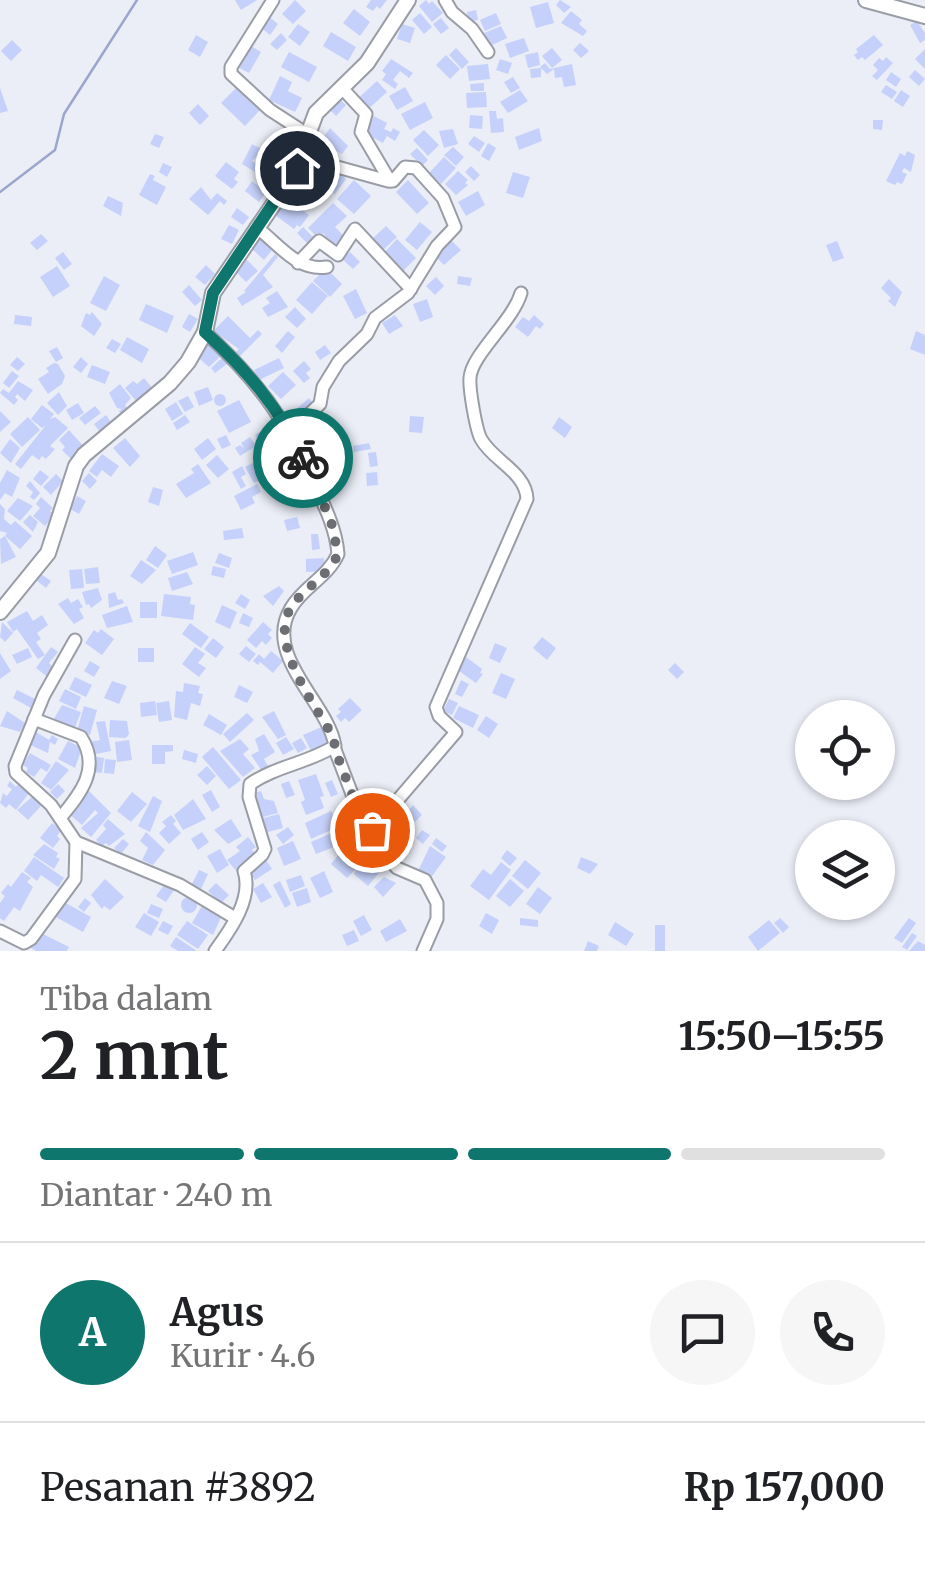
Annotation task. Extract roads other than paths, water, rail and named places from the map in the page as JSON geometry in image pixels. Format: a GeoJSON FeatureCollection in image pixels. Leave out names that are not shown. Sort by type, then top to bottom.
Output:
{"type":"FeatureCollection","features":[{"type":"Feature","properties":{"kind":"street"},"geometry":{"type":"LineString","coordinates":[[273,0],[231,67],[231,76],[270,110],[307,134]]}},
{"type":"Feature","properties":{"kind":"street"},"geometry":{"type":"LineString","coordinates":[[0,612],[48,554],[76,466],[84,455],[170,383],[188,362],[205,332],[213,293],[289,183],[316,113],[367,63],[408,0]]}},
{"type":"Feature","properties":{"kind":"street"},"geometry":{"type":"LineString","coordinates":[[444,0],[485,51]]}},
{"type":"Feature","properties":{"kind":"street"},"geometry":{"type":"LineString","coordinates":[[866,0],[925,16]]}},
{"type":"Feature","properties":{"kind":"street"},"geometry":{"type":"LineString","coordinates":[[341,87],[366,114],[360,128],[390,181]]}},
{"type":"Feature","properties":{"kind":"street"},"geometry":{"type":"LineString","coordinates":[[301,157],[390,181]]}},
{"type":"Feature","properties":{"kind":"street"},"geometry":{"type":"LineString","coordinates":[[290,432],[320,404],[340,360],[366,334],[375,318],[411,289],[455,227],[442,198],[416,168],[405,167],[390,181]]}},
{"type":"Feature","properties":{"kind":"street"},"geometry":{"type":"LineString","coordinates":[[256,227],[298,263],[312,269],[326,267]]}},
{"type":"Feature","properties":{"kind":"street"},"geometry":{"type":"LineString","coordinates":[[298,263],[320,241],[338,255],[355,229],[411,289]]}},
{"type":"Feature","properties":{"kind":"street"},"geometry":{"type":"LineString","coordinates":[[372,830],[456,732],[438,716],[436,706],[528,498],[523,482],[480,439],[470,378],[475,364],[513,313],[521,293]]}},
{"type":"Feature","properties":{"kind":"street"},"geometry":{"type":"LineString","coordinates":[[205,332],[244,369],[290,432],[331,521],[338,554],[330,569],[289,610],[286,646],[293,667],[335,740],[334,747],[360,815],[389,860],[409,875],[424,880],[437,904],[437,919],[423,951]]}},
{"type":"Feature","properties":{"kind":"street"},"geometry":{"type":"LineString","coordinates":[[0,931],[24,944],[73,884],[78,869],[76,842],[60,817],[15,768],[34,720],[75,640]]}},
{"type":"Feature","properties":{"kind":"street"},"geometry":{"type":"LineString","coordinates":[[34,720],[82,737],[88,750],[87,782],[60,817]]}},
{"type":"Feature","properties":{"kind":"street"},"geometry":{"type":"LineString","coordinates":[[215,951],[248,890],[244,871],[265,849],[249,798],[250,784],[272,770],[334,747]]}},
{"type":"Feature","properties":{"kind":"street"},"geometry":{"type":"LineString","coordinates":[[76,842],[180,885],[235,918]]}},
{"type":"Feature","properties":{"kind":"waterway"},"geometry":{"type":"LineString","coordinates":[[0,192],[55,150],[64,114],[137,0]]}}]}
